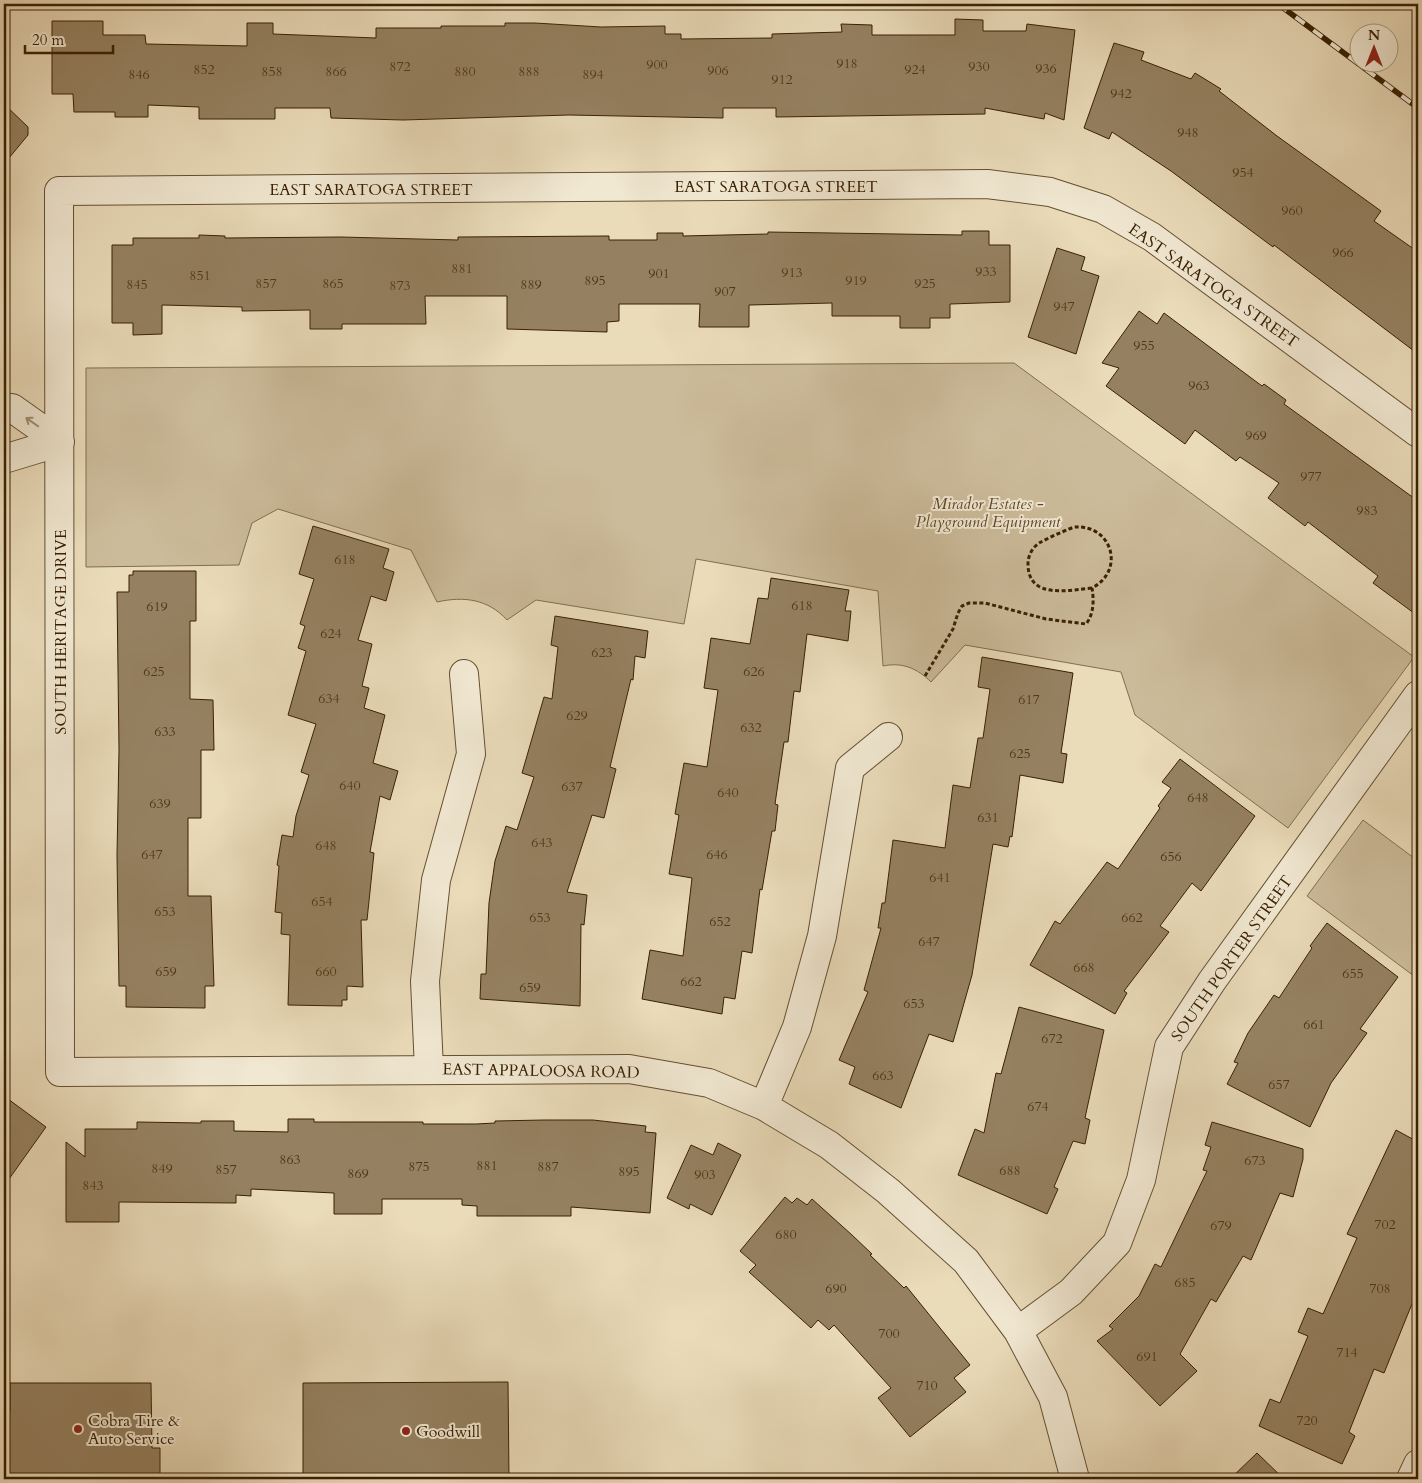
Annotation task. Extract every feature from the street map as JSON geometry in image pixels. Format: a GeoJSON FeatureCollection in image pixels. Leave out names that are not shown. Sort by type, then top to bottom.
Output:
{"type":"FeatureCollection","features":[{"type":"Feature","properties":{"kind":"street","name":"EAST SARATOGA STREET"},"geometry":{"type":"LineString","coordinates":[[58,191],[987,184],[1050,192],[1103,209],[1152,237],[1418,433]]}},
{"type":"Feature","properties":{"kind":"street","name":"SOUTH HERITAGE DRIVE"},"geometry":{"type":"LineString","coordinates":[[58,191],[60,1072]]}},
{"type":"Feature","properties":{"kind":"street"},"geometry":{"type":"LineString","coordinates":[[4,408],[12,408],[60,442]]}},
{"type":"Feature","properties":{"kind":"street"},"geometry":{"type":"LineString","coordinates":[[4,459],[60,442]]}},
{"type":"Feature","properties":{"kind":"street"},"geometry":{"type":"LineString","coordinates":[[429,1069],[425,981],[436,880],[471,754],[464,674]]}},
{"type":"Feature","properties":{"kind":"street","name":"SOUTH PORTER STREET"},"geometry":{"type":"LineString","coordinates":[[1018,1330],[1071,1292],[1117,1243],[1141,1180],[1169,1048],[1212,981],[1418,695]]}},
{"type":"Feature","properties":{"kind":"street"},"geometry":{"type":"LineString","coordinates":[[764,1106],[797,1027],[822,936],[850,768],[888,737]]}},
{"type":"Feature","properties":{"kind":"street","name":"EAST APPALOOSA ROAD"},"geometry":{"type":"LineString","coordinates":[[60,1072],[629,1069],[709,1082],[764,1106],[829,1145],[888,1191],[966,1261],[1018,1330],[1053,1397],[1075,1479]]}},
{"type":"Feature","properties":{"kind":"street"},"geometry":{"type":"LineString","coordinates":[[1411,1479],[1418,1464]]}},
{"type":"Feature","properties":{"kind":"path"},"geometry":{"type":"LineString","coordinates":[[1074,526],[1099,533],[1108,545],[1111,566],[1104,580],[1092,588],[1062,592],[1043,589],[1034,583],[1030,575],[1028,560],[1031,552],[1040,542],[1074,526]]}},
{"type":"Feature","properties":{"kind":"path"},"geometry":{"type":"LineString","coordinates":[[925,676],[944,646],[962,606],[969,603],[985,603],[1046,619],[1086,624],[1090,619],[1092,608],[1092,588]]}},
{"type":"Feature","properties":{"kind":"green space","name":"Mirador Estates - Playground Equipment"},"geometry":{"type":"Polygon","coordinates":[[[1014,363],[1414,657],[1288,828],[1135,715],[1121,672],[965,645],[931,682],[909,667],[897,665],[883,666],[878,591],[696,559],[684,624],[536,600],[507,620],[492,607],[484,603],[457,599],[437,602],[411,550],[278,509],[252,523],[239,565],[86,567],[86,368],[1014,363]]]}},
{"type":"Feature","properties":{"kind":"green space"},"geometry":{"type":"Polygon","coordinates":[[[1363,820],[1418,861],[1418,979],[1307,896],[1363,820]]]}},
{"type":"Feature","properties":{"kind":"building"},"geometry":{"type":"Polygon","coordinates":[[[955,19],[983,20],[983,31],[1026,31],[1027,24],[1075,30],[1064,120],[1045,113],[1044,119],[985,108],[985,114],[776,117],[776,108],[723,108],[723,118],[569,115],[403,120],[331,118],[330,108],[275,108],[275,119],[199,119],[199,107],[148,105],[148,117],[115,117],[115,112],[74,112],[73,94],[52,94],[52,21],[103,21],[103,35],[145,35],[146,44],[247,46],[247,23],[273,23],[273,34],[376,38],[376,28],[505,26],[505,23],[601,27],[665,26],[665,34],[681,34],[681,39],[772,38],[772,34],[842,32],[841,24],[872,25],[872,35],[955,35],[955,19]]]}},
{"type":"Feature","properties":{"kind":"building"},"geometry":{"type":"Polygon","coordinates":[[[1114,43],[1144,52],[1141,60],[1191,79],[1195,73],[1221,89],[1219,91],[1277,136],[1381,211],[1374,221],[1418,252],[1418,354],[1274,245],[1273,247],[1171,171],[1112,132],[1109,139],[1084,128],[1114,43]]]}},
{"type":"Feature","properties":{"kind":"building"},"geometry":{"type":"Polygon","coordinates":[[[4,104],[28,127],[28,135],[4,164],[4,104]]]}},
{"type":"Feature","properties":{"kind":"building"},"geometry":{"type":"Polygon","coordinates":[[[962,231],[989,231],[989,245],[1010,245],[1010,302],[950,304],[950,318],[930,318],[930,328],[900,328],[900,316],[832,316],[832,303],[749,305],[749,327],[699,327],[700,304],[619,304],[619,321],[607,322],[607,332],[507,329],[507,296],[425,296],[426,324],[342,324],[342,329],[310,329],[310,310],[242,311],[242,307],[162,305],[162,334],[133,335],[133,323],[112,323],[112,245],[133,245],[133,238],[199,238],[199,235],[225,236],[225,238],[341,237],[458,240],[458,237],[609,236],[609,240],[657,240],[657,233],[683,233],[683,236],[768,234],[768,232],[962,235],[962,231]]]}},
{"type":"Feature","properties":{"kind":"building"},"geometry":{"type":"Polygon","coordinates":[[[1057,248],[1085,257],[1081,270],[1099,276],[1076,354],[1028,337],[1057,248]]]}},
{"type":"Feature","properties":{"kind":"building"},"geometry":{"type":"Polygon","coordinates":[[[1139,311],[1157,324],[1164,313],[1262,386],[1264,384],[1286,400],[1284,404],[1418,501],[1418,616],[1373,583],[1378,576],[1308,522],[1305,526],[1268,498],[1279,483],[1240,457],[1236,461],[1195,430],[1185,444],[1106,386],[1119,368],[1102,363],[1139,311]]]}},
{"type":"Feature","properties":{"kind":"building"},"geometry":{"type":"Polygon","coordinates":[[[313,526],[389,549],[383,568],[394,572],[386,601],[371,596],[358,640],[372,644],[362,686],[369,688],[364,708],[385,715],[373,763],[398,771],[390,800],[380,796],[370,852],[374,853],[367,920],[361,920],[363,987],[347,986],[347,1000],[342,1000],[342,1006],[288,1005],[290,935],[281,934],[282,913],[275,912],[279,866],[277,865],[282,835],[293,837],[296,816],[309,775],[301,772],[316,724],[288,715],[306,651],[298,648],[305,626],[300,624],[314,579],[299,574],[313,526]]]}},
{"type":"Feature","properties":{"kind":"building"},"geometry":{"type":"Polygon","coordinates":[[[133,571],[196,571],[196,621],[190,621],[190,699],[213,700],[214,750],[201,750],[201,818],[188,818],[188,896],[211,896],[214,986],[205,986],[205,1008],[126,1007],[126,986],[119,986],[117,592],[129,592],[129,575],[133,575],[133,571]]]}},
{"type":"Feature","properties":{"kind":"building"},"geometry":{"type":"Polygon","coordinates":[[[771,578],[849,590],[845,611],[851,611],[848,641],[807,634],[800,692],[794,691],[788,742],[784,742],[775,804],[778,805],[775,831],[772,831],[762,890],[760,889],[752,953],[742,951],[735,999],[724,997],[722,1014],[642,999],[650,950],[683,956],[692,878],[669,874],[679,815],[675,814],[684,763],[707,767],[718,690],[704,688],[711,638],[750,644],[758,598],[768,599],[771,578]]]}},
{"type":"Feature","properties":{"kind":"building"},"geometry":{"type":"Polygon","coordinates":[[[555,616],[648,631],[645,658],[635,656],[633,680],[631,679],[610,767],[616,769],[604,818],[592,815],[567,892],[587,895],[584,925],[581,924],[580,1006],[480,999],[481,974],[486,974],[489,903],[495,861],[506,826],[517,830],[534,777],[522,773],[544,697],[552,699],[558,647],[551,645],[555,616]]]}},
{"type":"Feature","properties":{"kind":"building"},"geometry":{"type":"Polygon","coordinates":[[[982,657],[1073,673],[1061,753],[1067,754],[1063,783],[1020,775],[1012,837],[1010,836],[1008,847],[993,844],[972,975],[953,1042],[929,1034],[901,1108],[849,1084],[855,1067],[839,1060],[868,992],[864,990],[881,928],[878,928],[882,903],[885,903],[893,840],[945,848],[953,785],[970,788],[978,738],[983,738],[990,689],[978,687],[982,657]]]}},
{"type":"Feature","properties":{"kind":"building"},"geometry":{"type":"Polygon","coordinates":[[[1180,759],[1255,816],[1201,891],[1192,883],[1160,926],[1169,932],[1124,991],[1127,993],[1115,1014],[1030,965],[1055,921],[1060,924],[1107,862],[1118,869],[1160,808],[1158,806],[1171,788],[1162,782],[1180,759]]]}},
{"type":"Feature","properties":{"kind":"building"},"geometry":{"type":"Polygon","coordinates":[[[1327,923],[1398,977],[1360,1029],[1367,1033],[1331,1083],[1310,1127],[1227,1084],[1238,1063],[1234,1062],[1248,1033],[1274,995],[1279,998],[1312,948],[1310,946],[1327,923]]]}},
{"type":"Feature","properties":{"kind":"building"},"geometry":{"type":"Polygon","coordinates":[[[1019,1007],[1104,1030],[1085,1118],[1090,1120],[1085,1144],[1073,1141],[1054,1187],[1058,1189],[1047,1214],[958,1175],[975,1129],[984,1133],[996,1073],[1001,1074],[1019,1007]]]}},
{"type":"Feature","properties":{"kind":"building"},"geometry":{"type":"Polygon","coordinates":[[[4,1096],[46,1127],[4,1186],[4,1096]]]}},
{"type":"Feature","properties":{"kind":"building"},"geometry":{"type":"Polygon","coordinates":[[[288,1119],[314,1119],[314,1122],[423,1122],[423,1124],[593,1120],[646,1126],[645,1132],[656,1133],[650,1213],[571,1207],[571,1216],[477,1216],[477,1206],[462,1205],[462,1199],[382,1199],[382,1214],[334,1214],[334,1193],[251,1189],[251,1196],[236,1195],[236,1203],[119,1202],[119,1222],[66,1222],[66,1142],[85,1157],[85,1129],[137,1129],[137,1122],[201,1123],[201,1121],[234,1121],[234,1131],[288,1132],[288,1119]]]}},
{"type":"Feature","properties":{"kind":"building"},"geometry":{"type":"Polygon","coordinates":[[[1212,1122],[1303,1149],[1303,1159],[1293,1197],[1280,1193],[1251,1260],[1243,1256],[1216,1302],[1211,1299],[1180,1354],[1197,1371],[1160,1406],[1097,1341],[1113,1329],[1109,1326],[1139,1296],[1155,1264],[1161,1267],[1207,1171],[1203,1170],[1211,1147],[1205,1145],[1212,1122]]]}},
{"type":"Feature","properties":{"kind":"building"},"geometry":{"type":"Polygon","coordinates":[[[1396,1130],[1418,1142],[1418,1289],[1384,1373],[1374,1369],[1349,1432],[1355,1436],[1342,1464],[1259,1426],[1270,1399],[1280,1403],[1308,1336],[1298,1332],[1308,1308],[1323,1314],[1357,1238],[1347,1234],[1396,1130]]]}},
{"type":"Feature","properties":{"kind":"building"},"geometry":{"type":"Polygon","coordinates":[[[718,1143],[741,1155],[712,1215],[690,1204],[689,1209],[667,1198],[691,1145],[713,1155],[718,1143]]]}},
{"type":"Feature","properties":{"kind":"building"},"geometry":{"type":"Polygon","coordinates":[[[785,1197],[792,1203],[797,1198],[807,1205],[812,1199],[852,1235],[904,1288],[906,1286],[970,1365],[954,1378],[966,1392],[910,1437],[878,1398],[891,1388],[834,1325],[829,1330],[818,1320],[811,1328],[749,1272],[756,1265],[740,1251],[785,1197]]]}},
{"type":"Feature","properties":{"kind":"building","name":"Goodwill"},"geometry":{"type":"Polygon","coordinates":[[[508,1382],[509,1479],[303,1479],[303,1383],[508,1382]]]}},
{"type":"Feature","properties":{"kind":"building","name":"Cobra Tire & Auto Service"},"geometry":{"type":"Polygon","coordinates":[[[10,1383],[151,1383],[152,1448],[160,1448],[160,1479],[9,1479],[9,1456],[4,1456],[4,1411],[10,1411],[10,1383]]]}},
{"type":"Feature","properties":{"kind":"building"},"geometry":{"type":"Polygon","coordinates":[[[1257,1453],[1284,1479],[1230,1479],[1257,1453]]]}},
{"type":"Feature","properties":{"kind":"railway"},"geometry":{"type":"LineString","coordinates":[[1278,4],[1418,108]]}},
{"type":"Feature","properties":{"kind":"place","name":"Cobra Tire & Auto Service"},"geometry":{"type":"Point","coordinates":[78,1429]}},
{"type":"Feature","properties":{"kind":"place","name":"Goodwill"},"geometry":{"type":"Point","coordinates":[406,1431]}}]}
